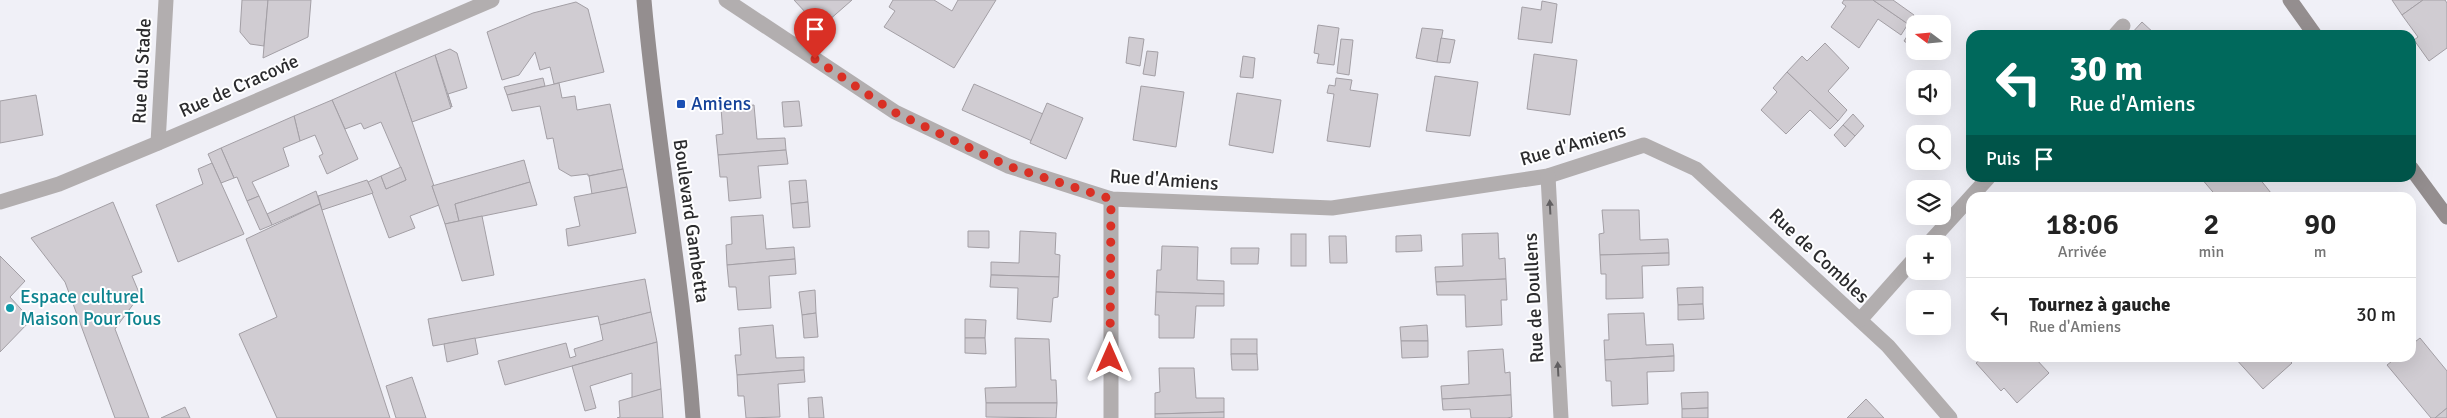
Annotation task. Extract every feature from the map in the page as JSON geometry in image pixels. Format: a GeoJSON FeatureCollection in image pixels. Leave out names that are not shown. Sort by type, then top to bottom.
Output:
{"type":"FeatureCollection","features":[{"type":"Feature","properties":{"kind":"street","name":"Rue du Stade"},"geometry":{"type":"LineString","coordinates":[[158,144],[166,0]]}},
{"type":"Feature","properties":{"kind":"street","name":"Rue de Cracovie"},"geometry":{"type":"LineString","coordinates":[[0,202],[59,184],[158,144],[492,0]]}},
{"type":"Feature","properties":{"kind":"street","name":"Boulevard Gambetta"},"geometry":{"type":"LineString","coordinates":[[644,0],[648,54],[688,343],[694,418]]}},
{"type":"Feature","properties":{"kind":"street","name":"Rue d'Amiens"},"geometry":{"type":"LineString","coordinates":[[726,0],[894,112],[1008,166],[1111,199],[1332,208],[1548,176],[1644,146]]}},
{"type":"Feature","properties":{"kind":"street"},"geometry":{"type":"LineString","coordinates":[[2290,0],[2311,30]]}},
{"type":"Feature","properties":{"kind":"street","name":"Rue de Combles"},"geometry":{"type":"LineString","coordinates":[[1644,146],[1696,169],[1888,346],[1950,418]]}},
{"type":"Feature","properties":{"kind":"street"},"geometry":{"type":"LineString","coordinates":[[2416,175],[2447,217]]}},
{"type":"Feature","properties":{"kind":"street","name":"Rue de Doullens"},"geometry":{"type":"LineString","coordinates":[[1548,176],[1561,418]]}},
{"type":"Feature","properties":{"kind":"street"},"geometry":{"type":"LineString","coordinates":[[1975,192],[1984,182]]}},
{"type":"Feature","properties":{"kind":"street"},"geometry":{"type":"LineString","coordinates":[[1111,199],[1111,418]]}},
{"type":"Feature","properties":{"kind":"street"},"geometry":{"type":"LineString","coordinates":[[1936,235],[1966,202]]}},
{"type":"Feature","properties":{"kind":"street"},"geometry":{"type":"LineString","coordinates":[[1860,320],[1906,268]]}},
{"type":"Feature","properties":{"kind":"building"},"geometry":{"type":"Polygon","coordinates":[[[242,0],[268,0],[264,46],[250,44],[240,32],[242,0]]]}},
{"type":"Feature","properties":{"kind":"building"},"geometry":{"type":"Polygon","coordinates":[[[268,0],[311,0],[308,37],[263,58],[268,0]]]}},
{"type":"Feature","properties":{"kind":"building"},"geometry":{"type":"Polygon","coordinates":[[[794,0],[852,0],[820,28],[794,0]]]}},
{"type":"Feature","properties":{"kind":"building"},"geometry":{"type":"Polygon","coordinates":[[[893,0],[934,0],[952,11],[958,0],[996,0],[954,68],[884,27],[895,11],[889,7],[893,0]]]}},
{"type":"Feature","properties":{"kind":"building"},"geometry":{"type":"Polygon","coordinates":[[[1844,0],[1873,0],[1906,23],[1906,27],[1901,35],[1878,19],[1859,48],[1831,27],[1846,6],[1842,3],[1844,0]]]}},
{"type":"Feature","properties":{"kind":"building"},"geometry":{"type":"Polygon","coordinates":[[[1873,0],[1893,0],[1914,15],[1906,15],[1906,23],[1873,0]]]}},
{"type":"Feature","properties":{"kind":"building"},"geometry":{"type":"Polygon","coordinates":[[[2392,0],[2423,0],[2402,15],[2392,0]]]}},
{"type":"Feature","properties":{"kind":"building"},"geometry":{"type":"Polygon","coordinates":[[[2423,0],[2445,0],[2447,3],[2447,48],[2429,61],[2416,43],[2418,37],[2416,30],[2413,30],[2402,15],[2423,0]]]}},
{"type":"Feature","properties":{"kind":"building"},"geometry":{"type":"Polygon","coordinates":[[[1542,1],[1557,4],[1552,43],[1518,39],[1522,7],[1541,10],[1542,1]]]}},
{"type":"Feature","properties":{"kind":"building"},"geometry":{"type":"Polygon","coordinates":[[[576,2],[588,9],[604,72],[554,84],[550,67],[540,70],[535,52],[519,75],[502,80],[487,32],[533,13],[576,2]]]}},
{"type":"Feature","properties":{"kind":"building"},"geometry":{"type":"Polygon","coordinates":[[[2142,22],[2151,30],[2135,30],[2142,22]]]}},
{"type":"Feature","properties":{"kind":"building"},"geometry":{"type":"Polygon","coordinates":[[[1318,25],[1339,28],[1334,65],[1317,63],[1319,54],[1314,53],[1318,25]]]}},
{"type":"Feature","properties":{"kind":"building"},"geometry":{"type":"Polygon","coordinates":[[[1422,28],[1443,30],[1437,62],[1416,58],[1422,28]]]}},
{"type":"Feature","properties":{"kind":"building"},"geometry":{"type":"Polygon","coordinates":[[[1129,37],[1144,39],[1140,66],[1126,63],[1129,37]]]}},
{"type":"Feature","properties":{"kind":"building"},"geometry":{"type":"Polygon","coordinates":[[[1441,38],[1455,40],[1450,63],[1437,62],[1441,38]]]}},
{"type":"Feature","properties":{"kind":"building"},"geometry":{"type":"Polygon","coordinates":[[[1341,39],[1353,40],[1349,75],[1337,73],[1341,39]]]}},
{"type":"Feature","properties":{"kind":"building"},"geometry":{"type":"Polygon","coordinates":[[[1825,43],[1849,68],[1828,91],[1847,110],[1838,121],[1787,72],[1802,56],[1807,61],[1825,43]]]}},
{"type":"Feature","properties":{"kind":"building"},"geometry":{"type":"Polygon","coordinates":[[[450,49],[457,53],[467,88],[448,94],[452,107],[435,55],[450,49]]]}},
{"type":"Feature","properties":{"kind":"building"},"geometry":{"type":"Polygon","coordinates":[[[1147,51],[1158,52],[1155,76],[1143,74],[1147,51]]]}},
{"type":"Feature","properties":{"kind":"building"},"geometry":{"type":"Polygon","coordinates":[[[1534,54],[1577,60],[1570,115],[1527,109],[1534,54]]]}},
{"type":"Feature","properties":{"kind":"building"},"geometry":{"type":"Polygon","coordinates":[[[435,55],[451,108],[412,122],[395,72],[435,55]]]}},
{"type":"Feature","properties":{"kind":"building"},"geometry":{"type":"Polygon","coordinates":[[[1243,56],[1255,58],[1253,78],[1240,77],[1243,56]]]}},
{"type":"Feature","properties":{"kind":"building"},"geometry":{"type":"Polygon","coordinates":[[[395,72],[439,205],[410,216],[415,228],[389,238],[368,182],[381,176],[386,189],[406,180],[381,122],[364,129],[361,123],[345,129],[332,100],[395,72]]]}},
{"type":"Feature","properties":{"kind":"building"},"geometry":{"type":"Polygon","coordinates":[[[1787,72],[1838,121],[1830,129],[1810,110],[1786,134],[1761,110],[1777,92],[1773,88],[1787,72]]]}},
{"type":"Feature","properties":{"kind":"building"},"geometry":{"type":"Polygon","coordinates":[[[1435,76],[1478,82],[1470,136],[1426,131],[1435,76]]]}},
{"type":"Feature","properties":{"kind":"building"},"geometry":{"type":"Polygon","coordinates":[[[543,78],[545,86],[507,95],[504,87],[543,78]]]}},
{"type":"Feature","properties":{"kind":"building"},"geometry":{"type":"Polygon","coordinates":[[[1336,78],[1352,80],[1350,90],[1378,94],[1370,147],[1327,141],[1334,94],[1327,93],[1329,85],[1335,86],[1336,78]]]}},
{"type":"Feature","properties":{"kind":"building"},"geometry":{"type":"Polygon","coordinates":[[[559,83],[562,98],[575,96],[577,110],[610,104],[623,169],[588,176],[588,174],[571,176],[559,169],[553,138],[547,139],[540,106],[512,111],[507,95],[559,83]]]}},
{"type":"Feature","properties":{"kind":"building"},"geometry":{"type":"Polygon","coordinates":[[[974,84],[1043,114],[1032,141],[962,110],[974,84]]]}},
{"type":"Feature","properties":{"kind":"building"},"geometry":{"type":"Polygon","coordinates":[[[1141,86],[1184,92],[1176,147],[1133,140],[1141,86]]]}},
{"type":"Feature","properties":{"kind":"building"},"geometry":{"type":"Polygon","coordinates":[[[1237,93],[1281,100],[1273,153],[1229,145],[1237,93]]]}},
{"type":"Feature","properties":{"kind":"building"},"geometry":{"type":"Polygon","coordinates":[[[36,95],[43,135],[0,143],[0,101],[36,95]]]}},
{"type":"Feature","properties":{"kind":"building"},"geometry":{"type":"Polygon","coordinates":[[[332,100],[358,159],[327,174],[319,156],[323,154],[315,135],[300,141],[294,116],[332,100]]]}},
{"type":"Feature","properties":{"kind":"building"},"geometry":{"type":"Polygon","coordinates":[[[799,101],[802,126],[784,127],[782,102],[799,101]]]}},
{"type":"Feature","properties":{"kind":"building"},"geometry":{"type":"Polygon","coordinates":[[[1047,103],[1083,118],[1066,159],[1030,143],[1047,103]]]}},
{"type":"Feature","properties":{"kind":"building"},"geometry":{"type":"Polygon","coordinates":[[[754,105],[757,139],[785,138],[786,150],[718,155],[716,135],[723,134],[721,108],[754,105]]]}},
{"type":"Feature","properties":{"kind":"building"},"geometry":{"type":"Polygon","coordinates":[[[1853,114],[1864,126],[1855,136],[1843,125],[1853,114]]]}},
{"type":"Feature","properties":{"kind":"building"},"geometry":{"type":"Polygon","coordinates":[[[294,116],[300,141],[283,148],[289,166],[252,182],[259,196],[247,201],[237,177],[234,178],[221,148],[294,116]]]}},
{"type":"Feature","properties":{"kind":"building"},"geometry":{"type":"Polygon","coordinates":[[[1843,125],[1855,136],[1845,147],[1834,135],[1843,125]]]}},
{"type":"Feature","properties":{"kind":"building"},"geometry":{"type":"Polygon","coordinates":[[[221,148],[234,178],[221,183],[208,154],[221,148]]]}},
{"type":"Feature","properties":{"kind":"building"},"geometry":{"type":"Polygon","coordinates":[[[786,150],[788,164],[758,166],[761,198],[729,201],[727,177],[720,177],[718,155],[786,150]]]}},
{"type":"Feature","properties":{"kind":"building"},"geometry":{"type":"Polygon","coordinates":[[[524,160],[530,182],[455,204],[459,221],[445,224],[432,186],[524,160]]]}},
{"type":"Feature","properties":{"kind":"building"},"geometry":{"type":"Polygon","coordinates":[[[212,163],[244,234],[178,262],[156,205],[203,184],[198,169],[212,163]]]}},
{"type":"Feature","properties":{"kind":"building"},"geometry":{"type":"Polygon","coordinates":[[[401,167],[406,180],[386,189],[381,176],[401,167]]]}},
{"type":"Feature","properties":{"kind":"building"},"geometry":{"type":"Polygon","coordinates":[[[623,169],[627,187],[592,194],[589,176],[623,169]]]}},
{"type":"Feature","properties":{"kind":"building"},"geometry":{"type":"Polygon","coordinates":[[[367,180],[373,193],[322,210],[318,196],[367,180]]]}},
{"type":"Feature","properties":{"kind":"building"},"geometry":{"type":"Polygon","coordinates":[[[806,180],[808,202],[791,204],[789,181],[806,180]]]}},
{"type":"Feature","properties":{"kind":"building"},"geometry":{"type":"Polygon","coordinates":[[[530,182],[537,205],[459,221],[455,204],[530,182]]]}},
{"type":"Feature","properties":{"kind":"building"},"geometry":{"type":"Polygon","coordinates":[[[2204,182],[2262,182],[2270,192],[2213,192],[2204,182]]]}},
{"type":"Feature","properties":{"kind":"building"},"geometry":{"type":"Polygon","coordinates":[[[627,187],[636,233],[568,246],[566,229],[580,226],[574,197],[627,187]]]}},
{"type":"Feature","properties":{"kind":"building"},"geometry":{"type":"Polygon","coordinates":[[[316,191],[320,204],[272,225],[267,214],[316,191]]]}},
{"type":"Feature","properties":{"kind":"building"},"geometry":{"type":"Polygon","coordinates":[[[259,196],[272,225],[260,230],[247,201],[259,196]]]}},
{"type":"Feature","properties":{"kind":"building"},"geometry":{"type":"Polygon","coordinates":[[[113,202],[142,272],[132,276],[140,295],[115,329],[149,418],[115,418],[65,282],[31,238],[113,202]]]}},
{"type":"Feature","properties":{"kind":"building"},"geometry":{"type":"Polygon","coordinates":[[[808,202],[810,227],[793,228],[791,204],[808,202]]]}},
{"type":"Feature","properties":{"kind":"building"},"geometry":{"type":"Polygon","coordinates":[[[320,204],[390,418],[277,418],[239,334],[277,317],[246,239],[320,204]]]}},
{"type":"Feature","properties":{"kind":"building"},"geometry":{"type":"Polygon","coordinates":[[[1602,210],[1639,210],[1640,240],[1668,239],[1669,253],[1600,255],[1599,234],[1604,233],[1602,210]]]}},
{"type":"Feature","properties":{"kind":"building"},"geometry":{"type":"Polygon","coordinates":[[[763,215],[766,249],[794,247],[795,259],[727,265],[726,245],[732,244],[731,217],[763,215]]]}},
{"type":"Feature","properties":{"kind":"building"},"geometry":{"type":"Polygon","coordinates":[[[482,216],[494,275],[462,281],[445,224],[482,216]]]}},
{"type":"Feature","properties":{"kind":"building"},"geometry":{"type":"Polygon","coordinates":[[[968,231],[989,231],[989,248],[968,247],[968,231]]]}},
{"type":"Feature","properties":{"kind":"building"},"geometry":{"type":"Polygon","coordinates":[[[1020,231],[1056,233],[1055,254],[1060,255],[1059,277],[991,275],[991,262],[1019,263],[1020,231]]]}},
{"type":"Feature","properties":{"kind":"building"},"geometry":{"type":"Polygon","coordinates":[[[1498,233],[1499,259],[1505,258],[1506,279],[1436,282],[1435,267],[1463,266],[1462,234],[1498,233]]]}},
{"type":"Feature","properties":{"kind":"building"},"geometry":{"type":"Polygon","coordinates":[[[1291,234],[1306,234],[1306,266],[1291,266],[1291,234]]]}},
{"type":"Feature","properties":{"kind":"building"},"geometry":{"type":"Polygon","coordinates":[[[1421,235],[1422,251],[1396,252],[1396,236],[1421,235]]]}},
{"type":"Feature","properties":{"kind":"building"},"geometry":{"type":"Polygon","coordinates":[[[1329,236],[1346,236],[1347,263],[1330,263],[1329,236]]]}},
{"type":"Feature","properties":{"kind":"building"},"geometry":{"type":"Polygon","coordinates":[[[1162,246],[1198,247],[1197,280],[1224,281],[1224,294],[1156,292],[1157,270],[1161,270],[1162,246]]]}},
{"type":"Feature","properties":{"kind":"building"},"geometry":{"type":"Polygon","coordinates":[[[1231,248],[1259,248],[1258,264],[1231,264],[1231,248]]]}},
{"type":"Feature","properties":{"kind":"building"},"geometry":{"type":"Polygon","coordinates":[[[1669,253],[1669,265],[1642,266],[1643,298],[1606,299],[1606,274],[1601,274],[1600,255],[1669,253]]]}},
{"type":"Feature","properties":{"kind":"building","name":"Espace culturel Maison Pour Tous"},"geometry":{"type":"Polygon","coordinates":[[[0,256],[25,281],[10,297],[31,320],[0,352],[0,256]]]}},
{"type":"Feature","properties":{"kind":"building"},"geometry":{"type":"Polygon","coordinates":[[[795,259],[796,274],[769,276],[771,308],[738,310],[736,287],[729,287],[727,265],[795,259]]]}},
{"type":"Feature","properties":{"kind":"building"},"geometry":{"type":"Polygon","coordinates":[[[991,275],[1059,277],[1058,297],[1053,298],[1051,322],[1017,319],[1018,288],[990,287],[991,275]]]}},
{"type":"Feature","properties":{"kind":"building"},"geometry":{"type":"Polygon","coordinates":[[[645,279],[651,312],[600,325],[598,316],[433,346],[428,319],[645,279]]]}},
{"type":"Feature","properties":{"kind":"building"},"geometry":{"type":"Polygon","coordinates":[[[1506,279],[1507,300],[1501,300],[1502,325],[1466,327],[1465,295],[1437,295],[1436,282],[1506,279]]]}},
{"type":"Feature","properties":{"kind":"building"},"geometry":{"type":"Polygon","coordinates":[[[1703,287],[1703,304],[1678,305],[1677,288],[1703,287]]]}},
{"type":"Feature","properties":{"kind":"building"},"geometry":{"type":"Polygon","coordinates":[[[815,290],[816,313],[802,315],[799,292],[815,290]]]}},
{"type":"Feature","properties":{"kind":"building"},"geometry":{"type":"Polygon","coordinates":[[[1156,292],[1224,294],[1224,306],[1196,306],[1194,338],[1159,338],[1159,315],[1155,315],[1156,292]]]}},
{"type":"Feature","properties":{"kind":"building"},"geometry":{"type":"Polygon","coordinates":[[[1703,304],[1704,319],[1678,320],[1678,305],[1703,304]]]}},
{"type":"Feature","properties":{"kind":"building"},"geometry":{"type":"Polygon","coordinates":[[[651,312],[657,342],[505,385],[498,361],[566,343],[570,358],[576,356],[574,349],[603,340],[600,325],[651,312]]]}},
{"type":"Feature","properties":{"kind":"building"},"geometry":{"type":"Polygon","coordinates":[[[816,313],[818,337],[804,338],[802,315],[816,313]]]}},
{"type":"Feature","properties":{"kind":"building"},"geometry":{"type":"Polygon","coordinates":[[[1644,313],[1646,345],[1673,344],[1674,356],[1605,360],[1604,340],[1609,340],[1608,314],[1644,313]]]}},
{"type":"Feature","properties":{"kind":"building"},"geometry":{"type":"Polygon","coordinates":[[[965,319],[986,320],[985,338],[965,338],[965,319]]]}},
{"type":"Feature","properties":{"kind":"building"},"geometry":{"type":"Polygon","coordinates":[[[773,325],[776,358],[804,357],[804,370],[737,375],[735,355],[741,355],[739,328],[773,325]]]}},
{"type":"Feature","properties":{"kind":"building"},"geometry":{"type":"Polygon","coordinates":[[[1427,325],[1428,341],[1401,341],[1400,327],[1427,325]]]}},
{"type":"Feature","properties":{"kind":"building"},"geometry":{"type":"Polygon","coordinates":[[[475,338],[478,354],[447,362],[444,344],[475,338]]]}},
{"type":"Feature","properties":{"kind":"building"},"geometry":{"type":"Polygon","coordinates":[[[965,338],[985,338],[986,354],[965,353],[965,338]]]}},
{"type":"Feature","properties":{"kind":"building"},"geometry":{"type":"Polygon","coordinates":[[[1015,338],[1049,339],[1051,380],[1056,380],[1057,403],[986,403],[985,388],[1016,387],[1015,338]]]}},
{"type":"Feature","properties":{"kind":"building"},"geometry":{"type":"Polygon","coordinates":[[[2420,338],[2447,371],[2447,408],[2435,418],[2431,418],[2387,365],[2391,362],[2416,362],[2416,341],[2420,338]]]}},
{"type":"Feature","properties":{"kind":"building"},"geometry":{"type":"Polygon","coordinates":[[[1231,339],[1257,339],[1257,354],[1231,354],[1231,339]]]}},
{"type":"Feature","properties":{"kind":"building"},"geometry":{"type":"Polygon","coordinates":[[[1401,341],[1428,341],[1428,357],[1402,358],[1401,341]]]}},
{"type":"Feature","properties":{"kind":"building"},"geometry":{"type":"Polygon","coordinates":[[[657,342],[661,389],[632,398],[632,373],[590,386],[596,408],[585,411],[572,366],[657,342]]]}},
{"type":"Feature","properties":{"kind":"building"},"geometry":{"type":"Polygon","coordinates":[[[1503,349],[1505,373],[1510,372],[1511,395],[1442,399],[1441,386],[1469,384],[1468,351],[1503,349]]]}},
{"type":"Feature","properties":{"kind":"building"},"geometry":{"type":"Polygon","coordinates":[[[1231,354],[1257,354],[1258,370],[1232,370],[1231,354]]]}},
{"type":"Feature","properties":{"kind":"building"},"geometry":{"type":"Polygon","coordinates":[[[1674,356],[1674,371],[1647,372],[1648,404],[1612,406],[1611,381],[1606,381],[1605,360],[1674,356]]]}},
{"type":"Feature","properties":{"kind":"building"},"geometry":{"type":"Polygon","coordinates":[[[2039,362],[2049,373],[2017,403],[2004,388],[2001,391],[1976,363],[2039,362]]]}},
{"type":"Feature","properties":{"kind":"building"},"geometry":{"type":"Polygon","coordinates":[[[2239,362],[2292,363],[2263,389],[2239,362]]]}},
{"type":"Feature","properties":{"kind":"building"},"geometry":{"type":"Polygon","coordinates":[[[1159,368],[1194,368],[1196,398],[1224,398],[1224,412],[1155,414],[1155,393],[1160,392],[1159,368]]]}},
{"type":"Feature","properties":{"kind":"building"},"geometry":{"type":"Polygon","coordinates":[[[804,370],[805,382],[778,384],[780,417],[746,418],[744,396],[738,396],[737,375],[804,370]]]}},
{"type":"Feature","properties":{"kind":"building"},"geometry":{"type":"Polygon","coordinates":[[[412,377],[426,418],[396,418],[386,386],[412,377]]]}},
{"type":"Feature","properties":{"kind":"building"},"geometry":{"type":"Polygon","coordinates":[[[661,389],[663,418],[617,418],[620,417],[619,401],[661,389]]]}},
{"type":"Feature","properties":{"kind":"building"},"geometry":{"type":"Polygon","coordinates":[[[1708,392],[1708,408],[1682,409],[1681,393],[1708,392]]]}},
{"type":"Feature","properties":{"kind":"building"},"geometry":{"type":"Polygon","coordinates":[[[1511,395],[1512,417],[1471,418],[1470,409],[1443,410],[1442,399],[1511,395]]]}},
{"type":"Feature","properties":{"kind":"building"},"geometry":{"type":"Polygon","coordinates":[[[822,397],[824,418],[809,418],[808,398],[822,397]]]}},
{"type":"Feature","properties":{"kind":"building"},"geometry":{"type":"Polygon","coordinates":[[[1866,399],[1884,418],[1847,418],[1866,399]]]}},
{"type":"Feature","properties":{"kind":"building"},"geometry":{"type":"Polygon","coordinates":[[[986,403],[1057,403],[1056,418],[986,417],[986,403]]]}},
{"type":"Feature","properties":{"kind":"building"},"geometry":{"type":"Polygon","coordinates":[[[185,407],[190,418],[161,418],[185,407]]]}},
{"type":"Feature","properties":{"kind":"building"},"geometry":{"type":"Polygon","coordinates":[[[1708,408],[1708,418],[1682,418],[1682,409],[1708,408]]]}},
{"type":"Feature","properties":{"kind":"building"},"geometry":{"type":"Polygon","coordinates":[[[2447,408],[2447,418],[2435,418],[2447,408]]]}},
{"type":"Feature","properties":{"kind":"building"},"geometry":{"type":"Polygon","coordinates":[[[1224,412],[1224,418],[1155,418],[1155,414],[1224,412]]]}},
{"type":"Feature","properties":{"kind":"place","name":"Amiens"},"geometry":{"type":"Point","coordinates":[681,104]}},
{"type":"Feature","properties":{"kind":"place","name":"Espace culturel Maison Pour Tous"},"geometry":{"type":"Point","coordinates":[10,308]}},
{"type":"Feature","properties":{"kind":"route"},"geometry":{"type":"LineString","coordinates":[[815,59],[894,112],[1008,166],[1111,199],[1110,358]]}}]}
